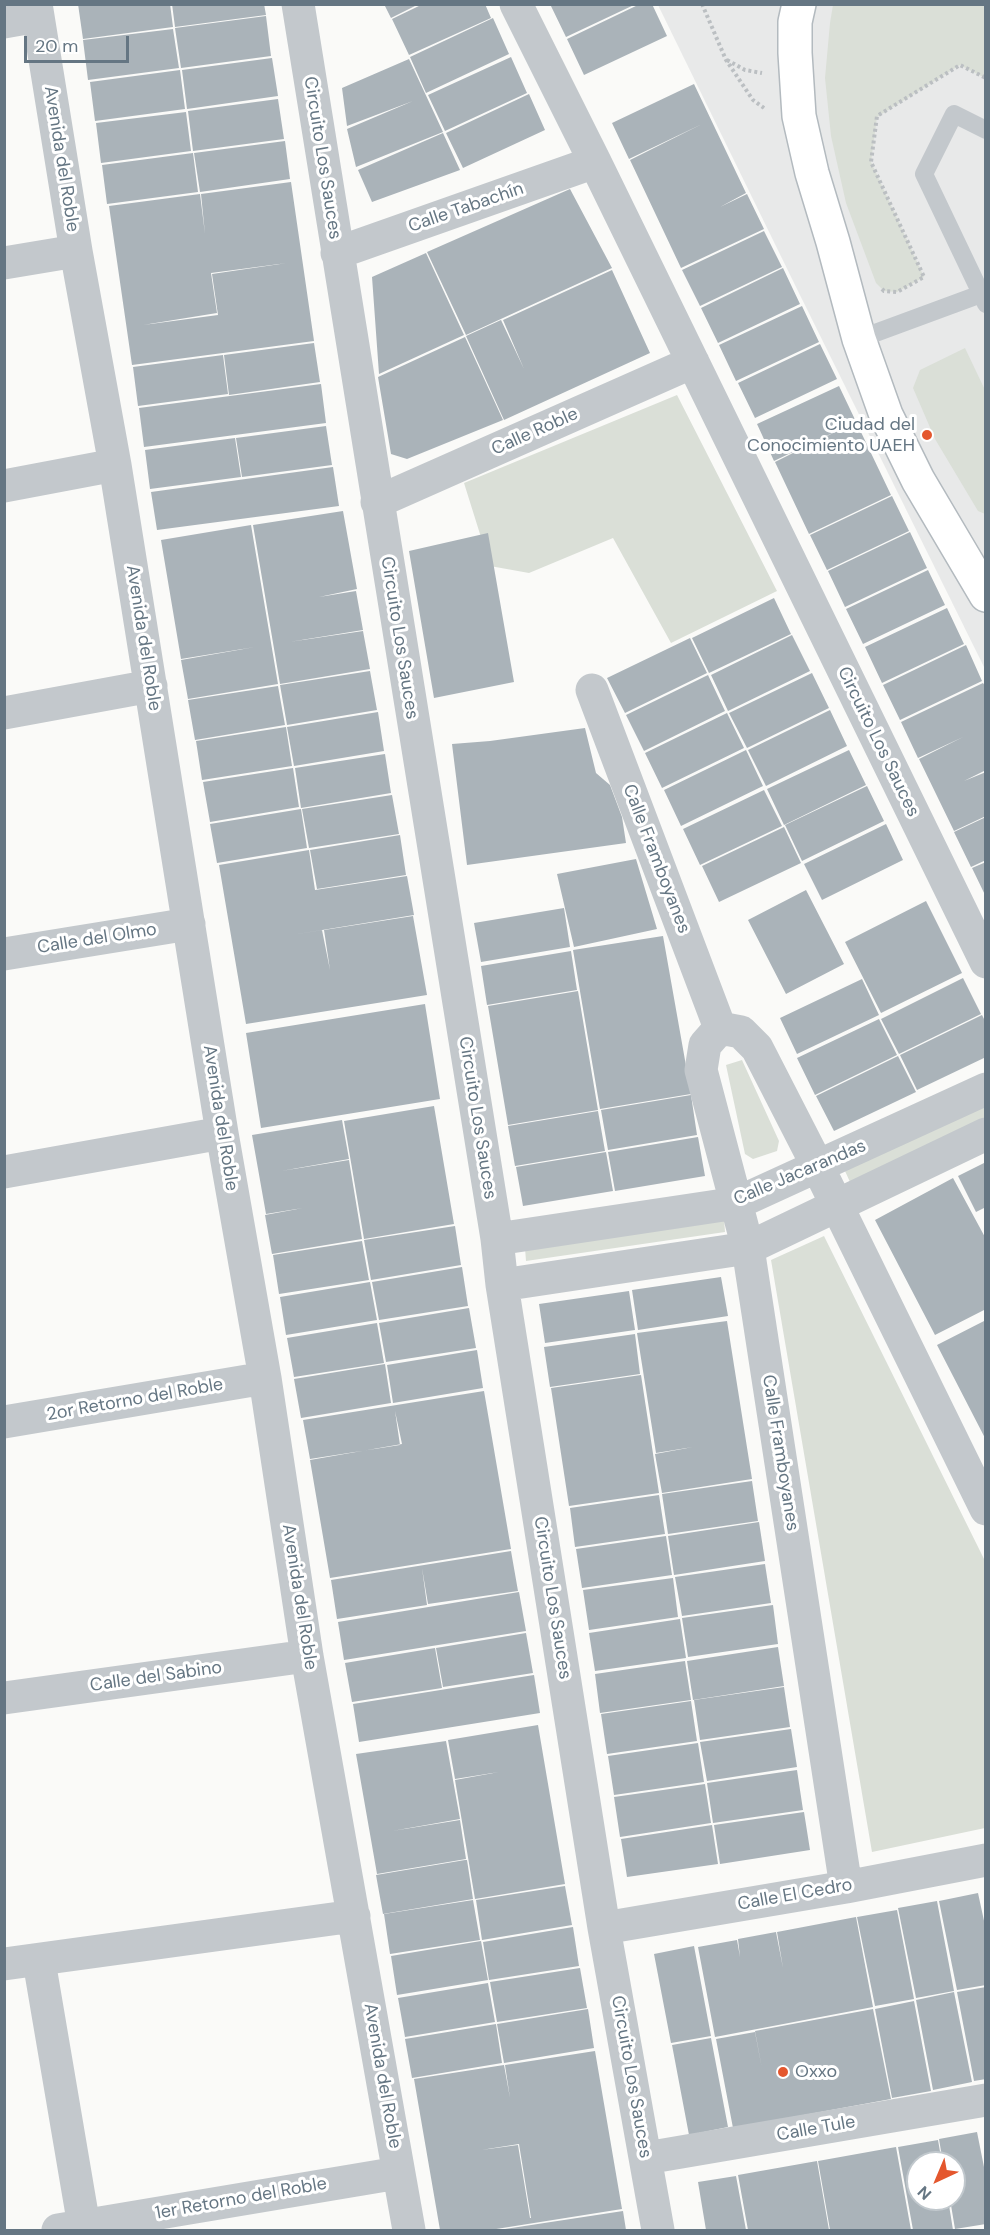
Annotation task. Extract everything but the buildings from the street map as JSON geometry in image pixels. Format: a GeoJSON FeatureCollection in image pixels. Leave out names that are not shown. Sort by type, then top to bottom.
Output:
{"type":"FeatureCollection","features":[{"type":"Feature","properties":{"kind":"street","name":"Circuito Los Sauces"},"geometry":{"type":"LineString","coordinates":[[298,4],[497,1239],[502,1285],[604,1928],[658,2230]]}},
{"type":"Feature","properties":{"kind":"street","name":"Circuito Los Sauces"},"geometry":{"type":"LineString","coordinates":[[516,4],[596,162],[986,962]]}},
{"type":"Feature","properties":{"kind":"street"},"geometry":{"type":"LineString","coordinates":[[799,4],[795,22],[799,116],[812,173],[859,339],[886,415],[918,480],[986,595]]}},
{"type":"Feature","properties":{"kind":"street"},"geometry":{"type":"LineString","coordinates":[[4,22],[37,10]]}},
{"type":"Feature","properties":{"kind":"street","name":"Avenida del Roble"},"geometry":{"type":"LineString","coordinates":[[37,10],[76,251],[115,465],[222,1132],[265,1378],[307,1656],[409,2230]]}},
{"type":"Feature","properties":{"kind":"street","name":"Calle Tabachín"},"geometry":{"type":"LineString","coordinates":[[337,253],[596,162]]}},
{"type":"Feature","properties":{"kind":"street"},"geometry":{"type":"LineString","coordinates":[[4,263],[76,251]]}},
{"type":"Feature","properties":{"kind":"street","name":"Calle Roble"},"geometry":{"type":"LineString","coordinates":[[377,502],[693,362]]}},
{"type":"Feature","properties":{"kind":"street"},"geometry":{"type":"LineString","coordinates":[[4,486],[115,465]]}},
{"type":"Feature","properties":{"kind":"street"},"geometry":{"type":"LineString","coordinates":[[4,713],[151,686]]}},
{"type":"Feature","properties":{"kind":"street","name":"Calle Framboyanes"},"geometry":{"type":"LineString","coordinates":[[592,690],[720,1028],[705,1046],[701,1070],[748,1248],[846,1887]]}},
{"type":"Feature","properties":{"kind":"street","name":"Calle del Olmo"},"geometry":{"type":"LineString","coordinates":[[4,954],[189,924]]}},
{"type":"Feature","properties":{"kind":"street"},"geometry":{"type":"LineString","coordinates":[[720,1028],[741,1032],[757,1048],[986,1509]]}},
{"type":"Feature","properties":{"kind":"street","name":"Calle Jacarandas"},"geometry":{"type":"LineString","coordinates":[[497,1239],[737,1203],[986,1089]]}},
{"type":"Feature","properties":{"kind":"street"},"geometry":{"type":"LineString","coordinates":[[4,1172],[222,1132]]}},
{"type":"Feature","properties":{"kind":"street"},"geometry":{"type":"LineString","coordinates":[[502,1285],[748,1248],[986,1134]]}},
{"type":"Feature","properties":{"kind":"street","name":"2or Retorno del Roble"},"geometry":{"type":"LineString","coordinates":[[4,1422],[265,1378]]}},
{"type":"Feature","properties":{"kind":"street","name":"Calle del Sabino"},"geometry":{"type":"LineString","coordinates":[[4,1698],[307,1656]]}},
{"type":"Feature","properties":{"kind":"street","name":"Calle El Cedro"},"geometry":{"type":"LineString","coordinates":[[604,1928],[846,1887],[986,1860]]}},
{"type":"Feature","properties":{"kind":"street"},"geometry":{"type":"LineString","coordinates":[[4,1964],[354,1916]]}},
{"type":"Feature","properties":{"kind":"street","name":"1er Retorno del Roble"},"geometry":{"type":"LineString","coordinates":[[39,1961],[71,2228],[399,2173]]}},
{"type":"Feature","properties":{"kind":"street","name":"Calle Tule"},"geometry":{"type":"LineString","coordinates":[[646,2158],[986,2100]]}},
{"type":"Feature","properties":{"kind":"lane"},"geometry":{"type":"LineString","coordinates":[[859,339],[983,299],[924,174],[954,114],[986,130]]}},
{"type":"Feature","properties":{"kind":"path"},"geometry":{"type":"LineString","coordinates":[[702,4],[726,60],[753,100],[780,120],[799,116]]}},
{"type":"Feature","properties":{"kind":"path"},"geometry":{"type":"LineString","coordinates":[[876,283],[884,291],[897,292],[924,277]]}},
{"type":"Feature","properties":{"kind":"shaded area","name":"Ciudad del Conocimiento UAEH"},"geometry":{"type":"Polygon","coordinates":[[[658,5],[985,5],[985,669],[796,287],[658,5]]]}},
{"type":"Feature","properties":{"kind":"shaded area"},"geometry":{"type":"Polygon","coordinates":[[[833,5],[985,5],[985,78],[960,65],[877,117],[871,162],[924,277],[897,292],[884,291],[876,283],[846,203],[831,136],[825,78],[833,5]]]}},
{"type":"Feature","properties":{"kind":"shaded area"},"geometry":{"type":"Polygon","coordinates":[[[965,348],[985,390],[985,514],[978,511],[935,439],[913,388],[920,370],[965,348]]]}},
{"type":"Feature","properties":{"kind":"shaded area"},"geometry":{"type":"Polygon","coordinates":[[[677,395],[777,591],[671,643],[613,538],[529,573],[490,566],[464,483],[677,395]]]}},
{"type":"Feature","properties":{"kind":"shaded area"},"geometry":{"type":"Polygon","coordinates":[[[742,1060],[779,1141],[777,1151],[753,1159],[745,1154],[726,1065],[742,1060]]]}},
{"type":"Feature","properties":{"kind":"shaded area"},"geometry":{"type":"Polygon","coordinates":[[[985,1105],[985,1119],[850,1182],[845,1171],[985,1105]]]}},
{"type":"Feature","properties":{"kind":"shaded area"},"geometry":{"type":"Polygon","coordinates":[[[724,1219],[725,1232],[526,1261],[525,1248],[724,1219]]]}},
{"type":"Feature","properties":{"kind":"shaded area"},"geometry":{"type":"Polygon","coordinates":[[[824,1236],[985,1561],[985,1828],[872,1852],[771,1260],[824,1236]]]}},
{"type":"Feature","properties":{"kind":"place","name":"Ciudad del Conocimiento UAEH"},"geometry":{"type":"Point","coordinates":[927,435]}},
{"type":"Feature","properties":{"kind":"place","name":"Oxxo"},"geometry":{"type":"Point","coordinates":[783,2072]}}]}
